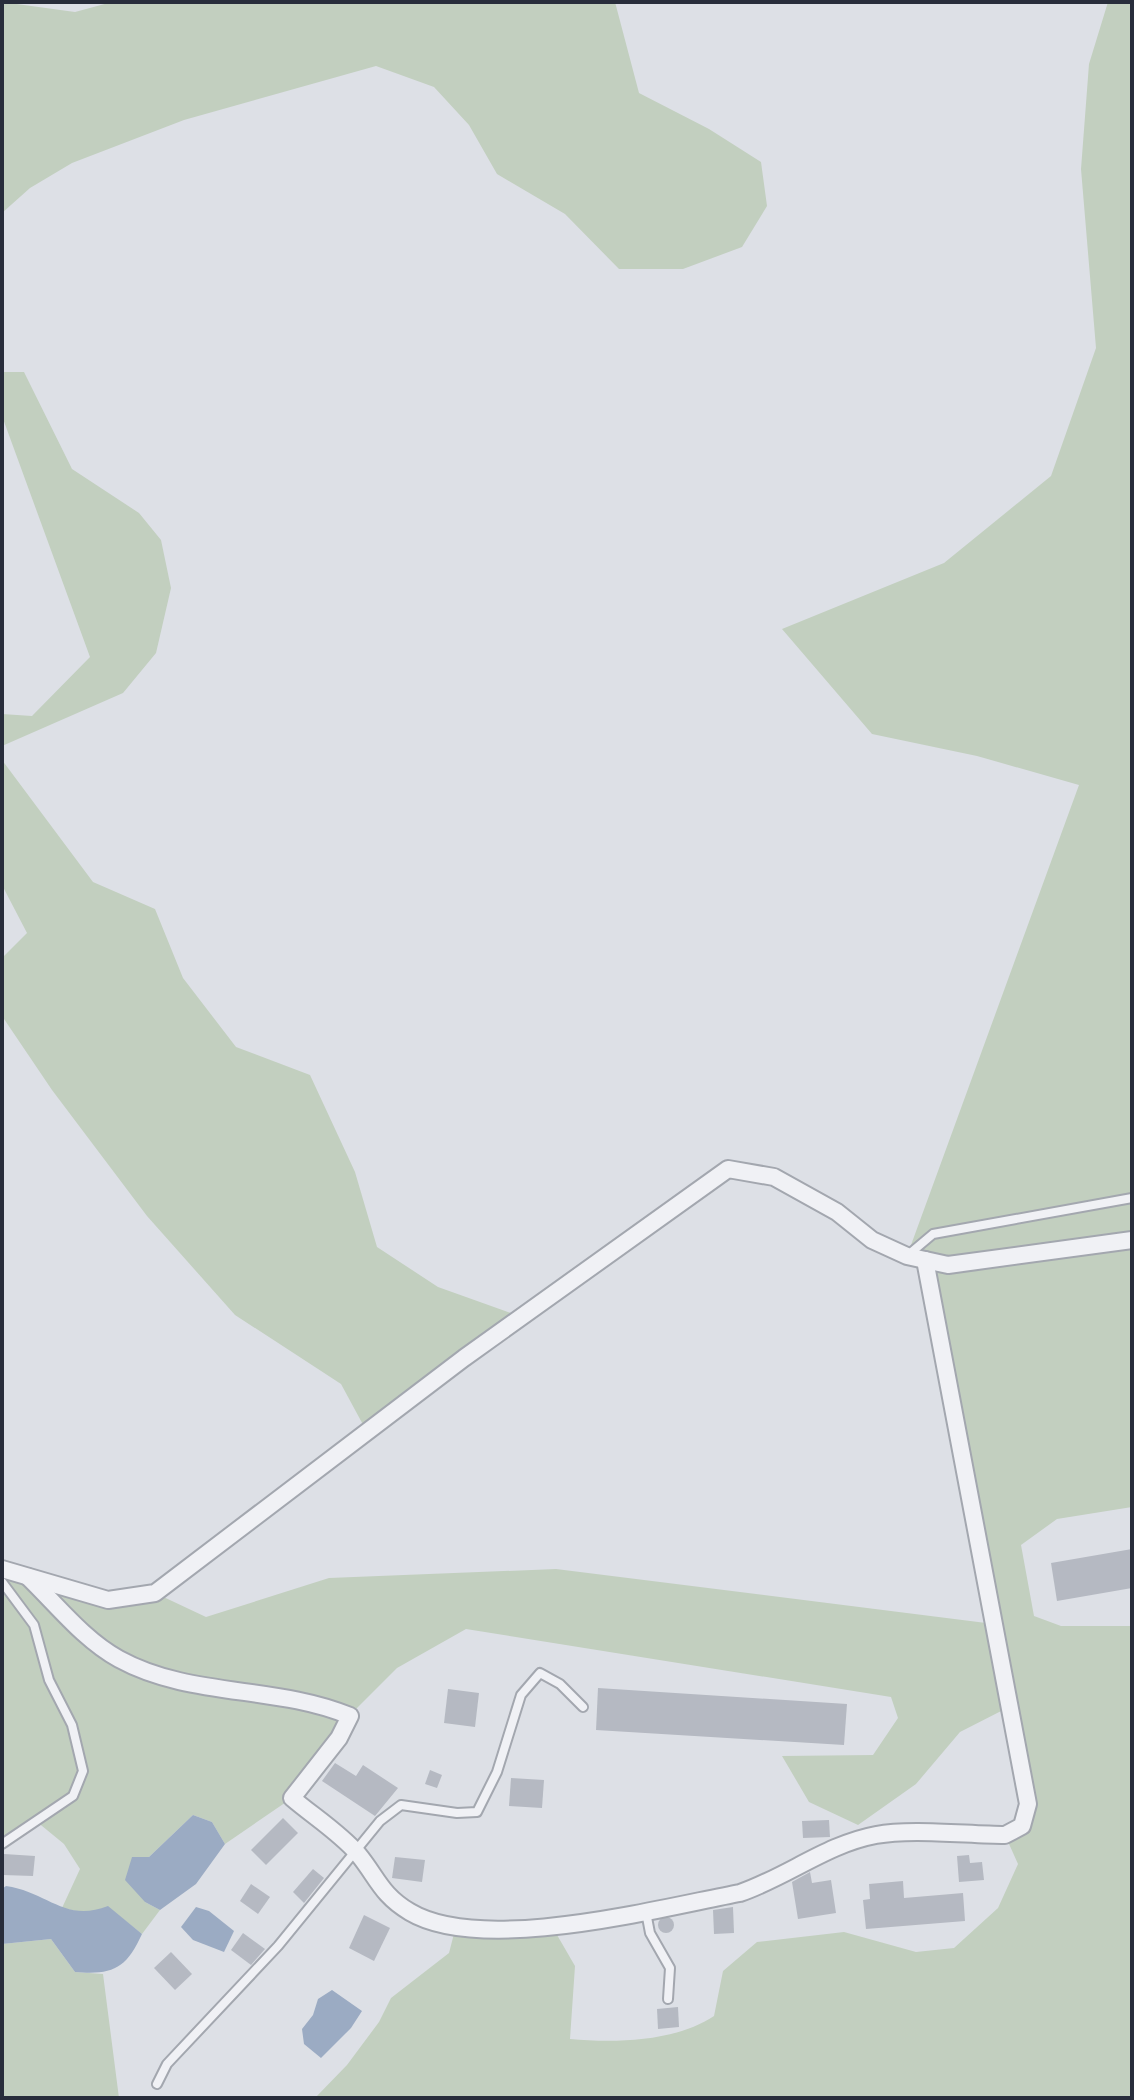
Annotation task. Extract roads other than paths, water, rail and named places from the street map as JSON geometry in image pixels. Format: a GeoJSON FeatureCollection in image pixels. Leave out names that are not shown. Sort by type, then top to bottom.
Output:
{"type":"FeatureCollection","features":[{"type":"Feature","properties":{"kind":"street"},"geometry":{"type":"LineString","coordinates":[[2,1569],[108,1600],[155,1593],[464,1358],[728,1169],[774,1177],[798,1187],[872,1240],[907,1256],[948,1265],[1132,1240]]}},
{"type":"Feature","properties":{"kind":"street"},"geometry":{"type":"LineString","coordinates":[[28,1577],[81,1629],[118,1658],[176,1682],[320,1703],[350,1716],[339,1738],[292,1798],[357,1853],[383,1893],[412,1914],[456,1926],[553,1928],[740,1893],[766,1884],[826,1851],[877,1835],[1005,1835],[1022,1826],[1028,1804],[925,1260]]}},
{"type":"Feature","properties":{"kind":"lane"},"geometry":{"type":"LineString","coordinates":[[907,1256],[933,1234],[1132,1198]]}},
{"type":"Feature","properties":{"kind":"lane"},"geometry":{"type":"LineString","coordinates":[[2,1582],[34,1625],[49,1680],[72,1725],[83,1771],[73,1796],[2,1844]]}},
{"type":"Feature","properties":{"kind":"lane"},"geometry":{"type":"LineString","coordinates":[[157,2084],[167,2064],[223,2008],[357,1853],[380,1821],[401,1805],[457,1813],[477,1812],[497,1772],[521,1695],[540,1673],[560,1684],[583,1707]]}},
{"type":"Feature","properties":{"kind":"lane"},"geometry":{"type":"LineString","coordinates":[[646,1911],[650,1933],[670,1968],[668,1999]]}},
{"type":"Feature","properties":{"kind":"water"},"geometry":{"type":"Polygon","coordinates":[[[193,1815],[212,1822],[225,1844],[196,1884],[160,1910],[145,1902],[125,1880],[132,1857],[149,1857],[193,1815]]]}},
{"type":"Feature","properties":{"kind":"water"},"geometry":{"type":"Polygon","coordinates":[[[6,1886],[21,1889],[68,1909],[80,1911],[108,1906],[142,1934],[130,1955],[117,1967],[109,1971],[75,1972],[51,1939],[2,1944],[2,1889],[6,1886]]]}},
{"type":"Feature","properties":{"kind":"water"},"geometry":{"type":"Polygon","coordinates":[[[196,1907],[209,1911],[234,1931],[224,1952],[193,1940],[181,1927],[196,1907]]]}},
{"type":"Feature","properties":{"kind":"water"},"geometry":{"type":"Polygon","coordinates":[[[332,1990],[362,2011],[351,2028],[321,2058],[304,2044],[302,2029],[313,2015],[318,1999],[332,1990]]]}}]}
